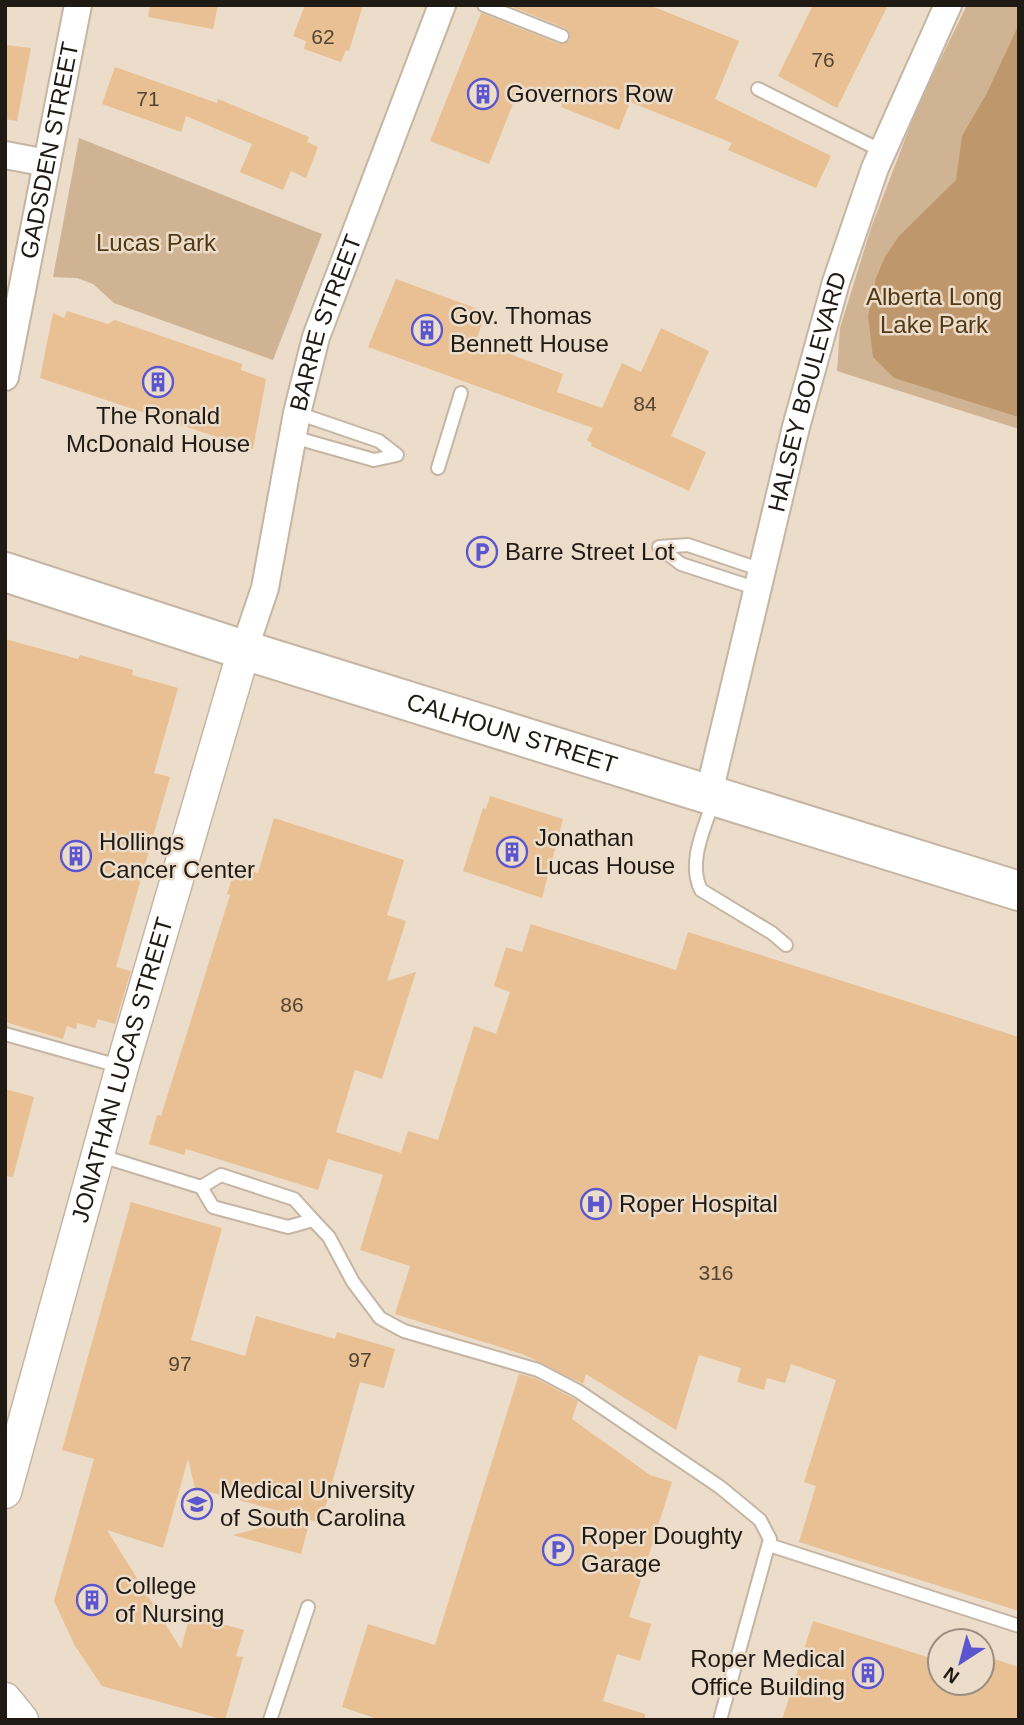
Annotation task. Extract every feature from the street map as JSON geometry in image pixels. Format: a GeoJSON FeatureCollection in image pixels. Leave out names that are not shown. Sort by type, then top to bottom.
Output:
{"type":"FeatureCollection","features":[{"type":"Feature","properties":{"kind":"main road","name":"CALHOUN STREET"},"geometry":{"type":"LineString","coordinates":[[5,572],[244,650],[1019,891]]}},
{"type":"Feature","properties":{"kind":"street","name":"GADSDEN STREET"},"geometry":{"type":"LineString","coordinates":[[5,376],[78,5]]}},
{"type":"Feature","properties":{"kind":"street","name":"BARRE STREET"},"geometry":{"type":"LineString","coordinates":[[244,650],[265,589],[295,425],[316,337],[442,5]]}},
{"type":"Feature","properties":{"kind":"street","name":"HALSEY BOULEVARD"},"geometry":{"type":"LineString","coordinates":[[712,794],[796,427],[836,282],[882,152],[948,5]]}},
{"type":"Feature","properties":{"kind":"street"},"geometry":{"type":"LineString","coordinates":[[5,155],[47,163]]}},
{"type":"Feature","properties":{"kind":"street","name":"JONATHAN LUCAS STREET"},"geometry":{"type":"LineString","coordinates":[[5,1492],[122,1068],[244,650]]}},
{"type":"Feature","properties":{"kind":"street"},"geometry":{"type":"LineString","coordinates":[[5,1699],[22,1720]]}},
{"type":"Feature","properties":{"kind":"lane"},"geometry":{"type":"LineString","coordinates":[[484,5],[562,36]]}},
{"type":"Feature","properties":{"kind":"lane"},"geometry":{"type":"LineString","coordinates":[[758,89],[882,152]]}},
{"type":"Feature","properties":{"kind":"lane"},"geometry":{"type":"LineString","coordinates":[[438,468],[461,393]]}},
{"type":"Feature","properties":{"kind":"lane"},"geometry":{"type":"LineString","coordinates":[[295,425],[379,441],[397,455],[374,460],[295,425]]}},
{"type":"Feature","properties":{"kind":"lane"},"geometry":{"type":"LineString","coordinates":[[688,545],[760,579],[681,564],[659,547],[688,545]]}},
{"type":"Feature","properties":{"kind":"lane"},"geometry":{"type":"LineString","coordinates":[[712,794],[698,849],[696,879],[701,890],[786,945]]}},
{"type":"Feature","properties":{"kind":"lane"},"geometry":{"type":"LineString","coordinates":[[5,1034],[122,1068]]}},
{"type":"Feature","properties":{"kind":"lane"},"geometry":{"type":"LineString","coordinates":[[98,1155],[201,1187],[213,1207],[288,1227],[313,1220]]}},
{"type":"Feature","properties":{"kind":"lane"},"geometry":{"type":"LineString","coordinates":[[201,1187],[220,1175],[294,1199],[328,1237],[353,1282],[380,1318],[404,1331],[538,1370],[578,1391],[720,1486],[760,1520],[771,1539],[720,1720]]}},
{"type":"Feature","properties":{"kind":"lane"},"geometry":{"type":"LineString","coordinates":[[769,1545],[1019,1626]]}},
{"type":"Feature","properties":{"kind":"lane"},"geometry":{"type":"LineString","coordinates":[[270,1720],[308,1607]]}},
{"type":"Feature","properties":{"kind":"green space","name":"Alberta Long Lake Park"},"geometry":{"type":"Polygon","coordinates":[[[967,5],[1019,5],[1019,429],[837,371],[840,328],[871,228],[919,103],[967,5]]]}},
{"type":"Feature","properties":{"kind":"green space","name":"Lucas Park"},"geometry":{"type":"Polygon","coordinates":[[[79,138],[322,234],[273,360],[114,303],[93,284],[77,278],[53,277],[79,138]]]}},
{"type":"Feature","properties":{"kind":"shaded area","name":"Alberta Long Lake Park"},"geometry":{"type":"Polygon","coordinates":[[[1019,24],[1019,417],[894,378],[873,357],[868,316],[876,278],[885,257],[899,236],[956,180],[962,136],[987,93],[1019,24]]]}},
{"type":"Feature","properties":{"kind":"building"},"geometry":{"type":"Polygon","coordinates":[[[150,5],[218,5],[213,29],[148,17],[150,5]]]}},
{"type":"Feature","properties":{"kind":"building"},"geometry":{"type":"Polygon","coordinates":[[[305,5],[363,5],[349,51],[346,50],[341,62],[304,49],[306,41],[293,36],[305,5]]]}},
{"type":"Feature","properties":{"kind":"building"},"geometry":{"type":"Polygon","coordinates":[[[508,5],[649,5],[739,41],[715,99],[831,156],[816,188],[728,150],[732,143],[630,102],[619,130],[561,107],[562,104],[520,86],[489,164],[430,141],[481,13],[559,44],[570,40],[570,34],[565,28],[508,5]]]}},
{"type":"Feature","properties":{"kind":"building"},"geometry":{"type":"Polygon","coordinates":[[[813,5],[888,5],[837,108],[778,76],[813,5]]]}},
{"type":"Feature","properties":{"kind":"building"},"geometry":{"type":"Polygon","coordinates":[[[5,45],[31,48],[17,121],[5,119],[5,45]]]}},
{"type":"Feature","properties":{"kind":"building"},"geometry":{"type":"Polygon","coordinates":[[[115,67],[217,103],[218,99],[309,137],[307,142],[318,147],[306,178],[291,171],[283,190],[240,172],[252,144],[186,116],[181,132],[102,104],[115,67]]]}},
{"type":"Feature","properties":{"kind":"building"},"geometry":{"type":"Polygon","coordinates":[[[396,279],[486,312],[476,341],[563,374],[557,392],[602,408],[622,363],[641,372],[661,328],[709,351],[671,436],[706,452],[689,491],[591,446],[592,443],[587,440],[593,428],[368,347],[396,279]]]}},
{"type":"Feature","properties":{"kind":"building","name":"The Ronald McDonald House"},"geometry":{"type":"Polygon","coordinates":[[[67,311],[108,324],[115,320],[242,364],[241,370],[266,379],[253,449],[40,378],[53,313],[64,318],[67,311]]]}},
{"type":"Feature","properties":{"kind":"building","name":"Hollings Cancer Center"},"geometry":{"type":"Polygon","coordinates":[[[5,639],[78,659],[80,655],[133,670],[132,675],[178,688],[154,773],[170,777],[116,967],[131,971],[115,1024],[98,1019],[95,1028],[77,1023],[76,1029],[67,1026],[63,1039],[5,1022],[5,639]]]}},
{"type":"Feature","properties":{"kind":"building","name":"Jonathan Lucas House"},"geometry":{"type":"Polygon","coordinates":[[[490,796],[563,819],[542,898],[463,871],[483,808],[486,809],[490,796]]]}},
{"type":"Feature","properties":{"kind":"building","name":"Roper Hospital"},"geometry":{"type":"Polygon","coordinates":[[[274,818],[404,860],[387,915],[406,921],[387,981],[416,972],[382,1079],[355,1070],[336,1132],[401,1153],[408,1131],[438,1140],[474,1026],[496,1034],[510,992],[494,986],[506,947],[522,952],[531,924],[676,970],[688,932],[1019,1037],[1019,1611],[799,1542],[816,1486],[804,1482],[836,1380],[791,1364],[785,1383],[767,1378],[764,1390],[737,1382],[741,1368],[699,1355],[676,1430],[586,1374],[583,1384],[525,1355],[395,1314],[410,1266],[360,1250],[383,1175],[328,1159],[318,1190],[186,1149],[184,1155],[149,1144],[157,1115],[161,1116],[230,895],[227,894],[236,866],[258,873],[274,818]]]}},
{"type":"Feature","properties":{"kind":"building"},"geometry":{"type":"Polygon","coordinates":[[[5,1089],[34,1097],[13,1177],[5,1176],[5,1089]]]}},
{"type":"Feature","properties":{"kind":"building"},"geometry":{"type":"Polygon","coordinates":[[[131,1202],[222,1228],[191,1340],[245,1356],[256,1316],[335,1339],[337,1332],[395,1349],[384,1388],[360,1382],[321,1523],[310,1520],[301,1554],[233,1535],[301,1517],[195,1488],[188,1459],[163,1548],[107,1530],[181,1649],[190,1615],[244,1630],[236,1656],[243,1657],[225,1720],[102,1686],[75,1646],[54,1601],[94,1459],[62,1450],[131,1202]]]}},
{"type":"Feature","properties":{"kind":"building","name":"Roper Doughty Garage"},"geometry":{"type":"Polygon","coordinates":[[[519,1374],[535,1378],[578,1401],[572,1419],[650,1475],[672,1482],[629,1617],[651,1624],[640,1661],[617,1654],[603,1701],[645,1714],[645,1720],[381,1720],[342,1707],[368,1624],[435,1645],[519,1374]]]}},
{"type":"Feature","properties":{"kind":"building","name":"Roper Medical Office Building"},"geometry":{"type":"Polygon","coordinates":[[[813,1621],[926,1657],[926,1697],[996,1697],[996,1660],[1019,1667],[1019,1720],[782,1720],[813,1621]]]}},
{"type":"Feature","properties":{"kind":"place","name":"Governors Row"},"geometry":{"type":"Point","coordinates":[483,94]}},
{"type":"Feature","properties":{"kind":"place","name":"Gov. Thomas Bennett House"},"geometry":{"type":"Point","coordinates":[427,330]}},
{"type":"Feature","properties":{"kind":"place","name":"The Ronald McDonald House"},"geometry":{"type":"Point","coordinates":[158,382]}},
{"type":"Feature","properties":{"kind":"place","name":"Barre Street Lot"},"geometry":{"type":"Point","coordinates":[482,552]}},
{"type":"Feature","properties":{"kind":"place","name":"Jonathan Lucas House"},"geometry":{"type":"Point","coordinates":[512,852]}},
{"type":"Feature","properties":{"kind":"place","name":"Hollings Cancer Center"},"geometry":{"type":"Point","coordinates":[76,856]}},
{"type":"Feature","properties":{"kind":"place","name":"Roper Hospital"},"geometry":{"type":"Point","coordinates":[596,1204]}},
{"type":"Feature","properties":{"kind":"place","name":"Medical University of South Carolina"},"geometry":{"type":"Point","coordinates":[197,1504]}},
{"type":"Feature","properties":{"kind":"place","name":"Roper Doughty Garage"},"geometry":{"type":"Point","coordinates":[558,1550]}},
{"type":"Feature","properties":{"kind":"place","name":"College of Nursing"},"geometry":{"type":"Point","coordinates":[92,1600]}},
{"type":"Feature","properties":{"kind":"place","name":"Roper Medical Office Building"},"geometry":{"type":"Point","coordinates":[868,1673]}}]}
